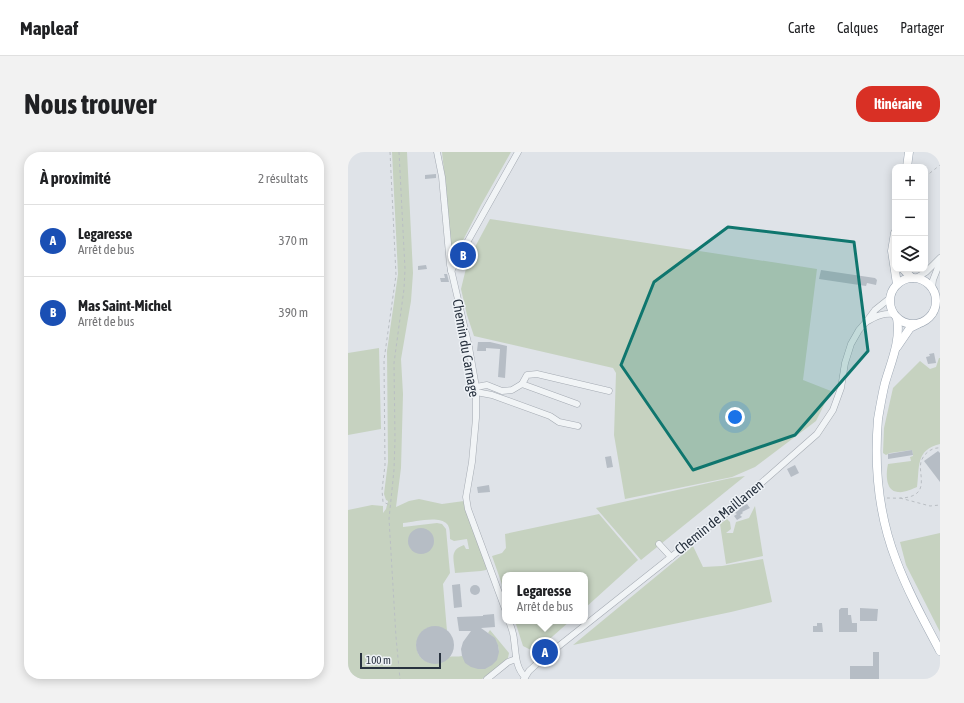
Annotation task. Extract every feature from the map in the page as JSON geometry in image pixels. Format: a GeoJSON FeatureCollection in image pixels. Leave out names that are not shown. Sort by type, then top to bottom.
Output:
{"type":"FeatureCollection","features":[{"type":"Feature","properties":{"kind":"main road"},"geometry":{"type":"LineString","coordinates":[[907,164],[909,152]]}},
{"type":"Feature","properties":{"kind":"main road"},"geometry":{"type":"LineString","coordinates":[[894,236],[892,251],[897,284]]}},
{"type":"Feature","properties":{"kind":"main road"},"geometry":{"type":"LineString","coordinates":[[896,350],[910,328],[931,316],[934,311],[936,299],[932,288],[925,282],[914,278],[907,272]]}},
{"type":"Feature","properties":{"kind":"main road"},"geometry":{"type":"LineString","coordinates":[[914,278],[904,280],[897,284],[890,298],[890,303],[899,327],[896,350],[882,395],[878,420],[877,472],[880,499],[889,539],[896,560],[940,651]]}},
{"type":"Feature","properties":{"kind":"main road"},"geometry":{"type":"LineString","coordinates":[[896,316],[908,324],[921,323]]}},
{"type":"Feature","properties":{"kind":"street","name":"Chemin du Carnage"},"geometry":{"type":"LineString","coordinates":[[438,152],[442,177],[451,271],[469,347],[476,389],[476,418],[472,462],[466,497],[468,509],[502,601]]}},
{"type":"Feature","properties":{"kind":"street"},"geometry":{"type":"LineString","coordinates":[[451,271],[518,152]]}},
{"type":"Feature","properties":{"kind":"street"},"geometry":{"type":"LineString","coordinates":[[914,278],[926,272],[940,258]]}},
{"type":"Feature","properties":{"kind":"street"},"geometry":{"type":"LineString","coordinates":[[932,288],[933,280],[940,262]]}},
{"type":"Feature","properties":{"kind":"street","name":"Chemin de Maillanen"},"geometry":{"type":"LineString","coordinates":[[588,623],[734,507],[817,434],[833,410],[841,388],[845,362],[851,344],[859,330],[875,310],[890,298]]}},
{"type":"Feature","properties":{"kind":"street"},"geometry":{"type":"LineString","coordinates":[[866,322],[885,313],[896,316]]}},
{"type":"Feature","properties":{"kind":"street"},"geometry":{"type":"LineString","coordinates":[[476,389],[487,385],[502,391],[512,390],[522,384],[527,375],[537,374],[609,391]]}},
{"type":"Feature","properties":{"kind":"street"},"geometry":{"type":"LineString","coordinates":[[522,384],[577,404]]}},
{"type":"Feature","properties":{"kind":"street"},"geometry":{"type":"LineString","coordinates":[[476,389],[550,416],[559,422],[578,426]]}},
{"type":"Feature","properties":{"kind":"street"},"geometry":{"type":"LineString","coordinates":[[659,544],[671,557]]}},
{"type":"Feature","properties":{"kind":"street"},"geometry":{"type":"LineString","coordinates":[[510,624],[514,639],[516,659],[525,678]]}},
{"type":"Feature","properties":{"kind":"street","name":"Chemin de Maillanen"},"geometry":{"type":"LineString","coordinates":[[525,678],[529,671],[540,661],[587,624]]}},
{"type":"Feature","properties":{"kind":"street"},"geometry":{"type":"LineString","coordinates":[[487,679],[508,662],[516,659]]}},
{"type":"Feature","properties":{"kind":"path"},"geometry":{"type":"LineString","coordinates":[[390,152],[396,275],[384,360],[385,465],[382,490],[383,502],[390,506]]}},
{"type":"Feature","properties":{"kind":"path"},"geometry":{"type":"LineString","coordinates":[[399,152],[405,269],[404,289],[394,363],[395,440],[394,470],[389,519],[400,679]]}},
{"type":"Feature","properties":{"kind":"path"},"geometry":{"type":"LineString","coordinates":[[928,175],[940,165]]}},
{"type":"Feature","properties":{"kind":"path"},"geometry":{"type":"LineString","coordinates":[[880,499],[912,496],[918,491],[922,479],[921,462],[928,451],[936,447],[940,448]]}},
{"type":"Feature","properties":{"kind":"path"},"geometry":{"type":"LineString","coordinates":[[898,497],[930,506],[940,505]]}},
{"type":"Feature","properties":{"kind":"highlighted area"},"geometry":{"type":"Polygon","coordinates":[[[728,227],[854,242],[868,351],[795,435],[693,470],[621,365],[654,282],[728,227]]]}},
{"type":"Feature","properties":{"kind":"green space"},"geometry":{"type":"Polygon","coordinates":[[[392,152],[407,152],[413,273],[411,301],[401,359],[403,394],[401,468],[396,507],[409,501],[419,499],[442,504],[464,501],[487,568],[486,570],[481,571],[455,573],[453,559],[454,552],[459,547],[464,545],[466,549],[469,549],[467,539],[454,541],[450,539],[449,527],[443,521],[432,519],[403,523],[403,527],[437,523],[442,524],[446,529],[450,573],[443,584],[447,631],[437,627],[428,628],[422,632],[418,639],[418,654],[423,660],[432,663],[440,662],[449,657],[462,656],[469,663],[485,665],[497,656],[499,649],[496,641],[488,633],[490,630],[509,653],[508,658],[482,679],[348,679],[348,510],[372,505],[383,506],[383,513],[386,509],[388,501],[386,500],[384,494],[388,462],[387,351],[398,274],[392,152]]]}},
{"type":"Feature","properties":{"kind":"green space"},"geometry":{"type":"Polygon","coordinates":[[[442,152],[511,152],[481,205],[455,256],[451,255],[442,152]]]}},
{"type":"Feature","properties":{"kind":"green space"},"geometry":{"type":"Polygon","coordinates":[[[490,219],[817,269],[803,380],[831,391],[816,421],[755,467],[732,477],[625,499],[614,435],[616,373],[613,368],[474,336],[461,289],[468,260],[490,219]]]}},
{"type":"Feature","properties":{"kind":"green space"},"geometry":{"type":"Polygon","coordinates":[[[379,348],[381,429],[348,435],[348,353],[379,348]]]}},
{"type":"Feature","properties":{"kind":"green space"},"geometry":{"type":"Polygon","coordinates":[[[939,358],[940,444],[926,450],[920,460],[917,487],[903,492],[894,491],[887,481],[888,464],[911,461],[910,457],[913,456],[912,450],[890,453],[886,455],[883,453],[884,428],[893,388],[920,361],[930,369],[936,367],[939,358]]]}},
{"type":"Feature","properties":{"kind":"green space"},"geometry":{"type":"Polygon","coordinates":[[[745,476],[641,560],[596,508],[731,478],[745,476]]]}},
{"type":"Feature","properties":{"kind":"green space"},"geometry":{"type":"Polygon","coordinates":[[[755,506],[763,556],[726,564],[720,524],[727,519],[730,522],[731,529],[726,533],[733,533],[736,522],[749,518],[755,506]]]}},
{"type":"Feature","properties":{"kind":"green space"},"geometry":{"type":"Polygon","coordinates":[[[599,514],[638,560],[588,605],[588,572],[502,572],[502,584],[492,556],[502,553],[506,548],[505,534],[599,514]]]}},
{"type":"Feature","properties":{"kind":"green space"},"geometry":{"type":"Polygon","coordinates":[[[940,533],[940,632],[906,565],[900,542],[940,533]]]}},
{"type":"Feature","properties":{"kind":"green space"},"geometry":{"type":"Polygon","coordinates":[[[693,546],[703,567],[722,566],[763,559],[772,602],[573,645],[693,546]]]}},
{"type":"Feature","properties":{"kind":"green space"},"geometry":{"type":"Polygon","coordinates":[[[516,624],[567,624],[535,652],[523,646],[516,624]]]}},
{"type":"Feature","properties":{"kind":"building"},"geometry":{"type":"Polygon","coordinates":[[[436,174],[436,178],[425,179],[425,175],[436,174]]]}},
{"type":"Feature","properties":{"kind":"building"},"geometry":{"type":"Polygon","coordinates":[[[426,265],[427,269],[418,270],[418,266],[426,265]]]}},
{"type":"Feature","properties":{"kind":"building"},"geometry":{"type":"Polygon","coordinates":[[[821,270],[875,278],[877,280],[876,285],[867,283],[866,286],[819,279],[821,270]]]}},
{"type":"Feature","properties":{"kind":"building"},"geometry":{"type":"Polygon","coordinates":[[[444,274],[447,274],[449,282],[441,282],[440,278],[445,278],[444,274]]]}},
{"type":"Feature","properties":{"kind":"building"},"geometry":{"type":"Polygon","coordinates":[[[478,342],[490,342],[507,346],[505,378],[498,377],[500,349],[486,348],[486,351],[477,351],[478,342]]]}},
{"type":"Feature","properties":{"kind":"building"},"geometry":{"type":"Polygon","coordinates":[[[934,353],[936,363],[928,364],[926,357],[930,356],[929,354],[934,353]]]}},
{"type":"Feature","properties":{"kind":"building"},"geometry":{"type":"Polygon","coordinates":[[[912,450],[913,455],[888,459],[888,454],[912,450]]]}},
{"type":"Feature","properties":{"kind":"building"},"geometry":{"type":"Polygon","coordinates":[[[938,451],[940,453],[940,482],[924,461],[938,451]]]}},
{"type":"Feature","properties":{"kind":"building"},"geometry":{"type":"Polygon","coordinates":[[[611,456],[613,467],[607,468],[605,457],[611,456]]]}},
{"type":"Feature","properties":{"kind":"building"},"geometry":{"type":"Polygon","coordinates":[[[795,465],[799,473],[791,477],[787,469],[795,465]]]}},
{"type":"Feature","properties":{"kind":"building"},"geometry":{"type":"Polygon","coordinates":[[[489,485],[490,492],[478,493],[477,487],[489,485]]]}},
{"type":"Feature","properties":{"kind":"building"},"geometry":{"type":"Polygon","coordinates":[[[747,504],[750,508],[742,512],[743,513],[740,515],[742,517],[737,520],[734,516],[737,514],[735,513],[747,504]]]}},
{"type":"Feature","properties":{"kind":"building"},"geometry":{"type":"Polygon","coordinates":[[[421,528],[430,532],[434,541],[430,550],[421,554],[412,550],[408,541],[412,532],[421,528]]]}},
{"type":"Feature","properties":{"kind":"building"},"geometry":{"type":"Polygon","coordinates":[[[460,584],[462,607],[454,608],[452,585],[460,584]]]}},
{"type":"Feature","properties":{"kind":"building"},"geometry":{"type":"Polygon","coordinates":[[[473,585],[477,585],[480,590],[477,595],[473,595],[470,592],[470,588],[473,585]]]}},
{"type":"Feature","properties":{"kind":"building"},"geometry":{"type":"Polygon","coordinates":[[[841,608],[848,608],[848,615],[851,615],[852,623],[857,623],[857,632],[839,632],[839,610],[841,608]]]}},
{"type":"Feature","properties":{"kind":"building"},"geometry":{"type":"Polygon","coordinates":[[[860,608],[878,609],[877,621],[860,621],[860,608]]]}},
{"type":"Feature","properties":{"kind":"building"},"geometry":{"type":"Polygon","coordinates":[[[494,614],[495,627],[481,628],[495,638],[499,652],[497,660],[485,669],[471,667],[465,663],[461,649],[463,642],[471,631],[459,631],[457,617],[494,614]]]}},
{"type":"Feature","properties":{"kind":"building"},"geometry":{"type":"Polygon","coordinates":[[[817,623],[822,623],[823,632],[813,632],[813,626],[817,626],[817,623]]]}},
{"type":"Feature","properties":{"kind":"building"},"geometry":{"type":"Polygon","coordinates":[[[435,626],[448,632],[454,645],[448,658],[435,664],[422,658],[416,645],[422,632],[435,626]]]}},
{"type":"Feature","properties":{"kind":"building"},"geometry":{"type":"Polygon","coordinates":[[[873,652],[879,652],[879,679],[850,679],[850,666],[873,666],[873,652]]]}},
{"type":"Feature","properties":{"kind":"place","name":"Mas Saint-Michel"},"geometry":{"type":"Point","coordinates":[463,255]}},
{"type":"Feature","properties":{"kind":"place","name":"Legaresse"},"geometry":{"type":"Point","coordinates":[545,652]}}]}
